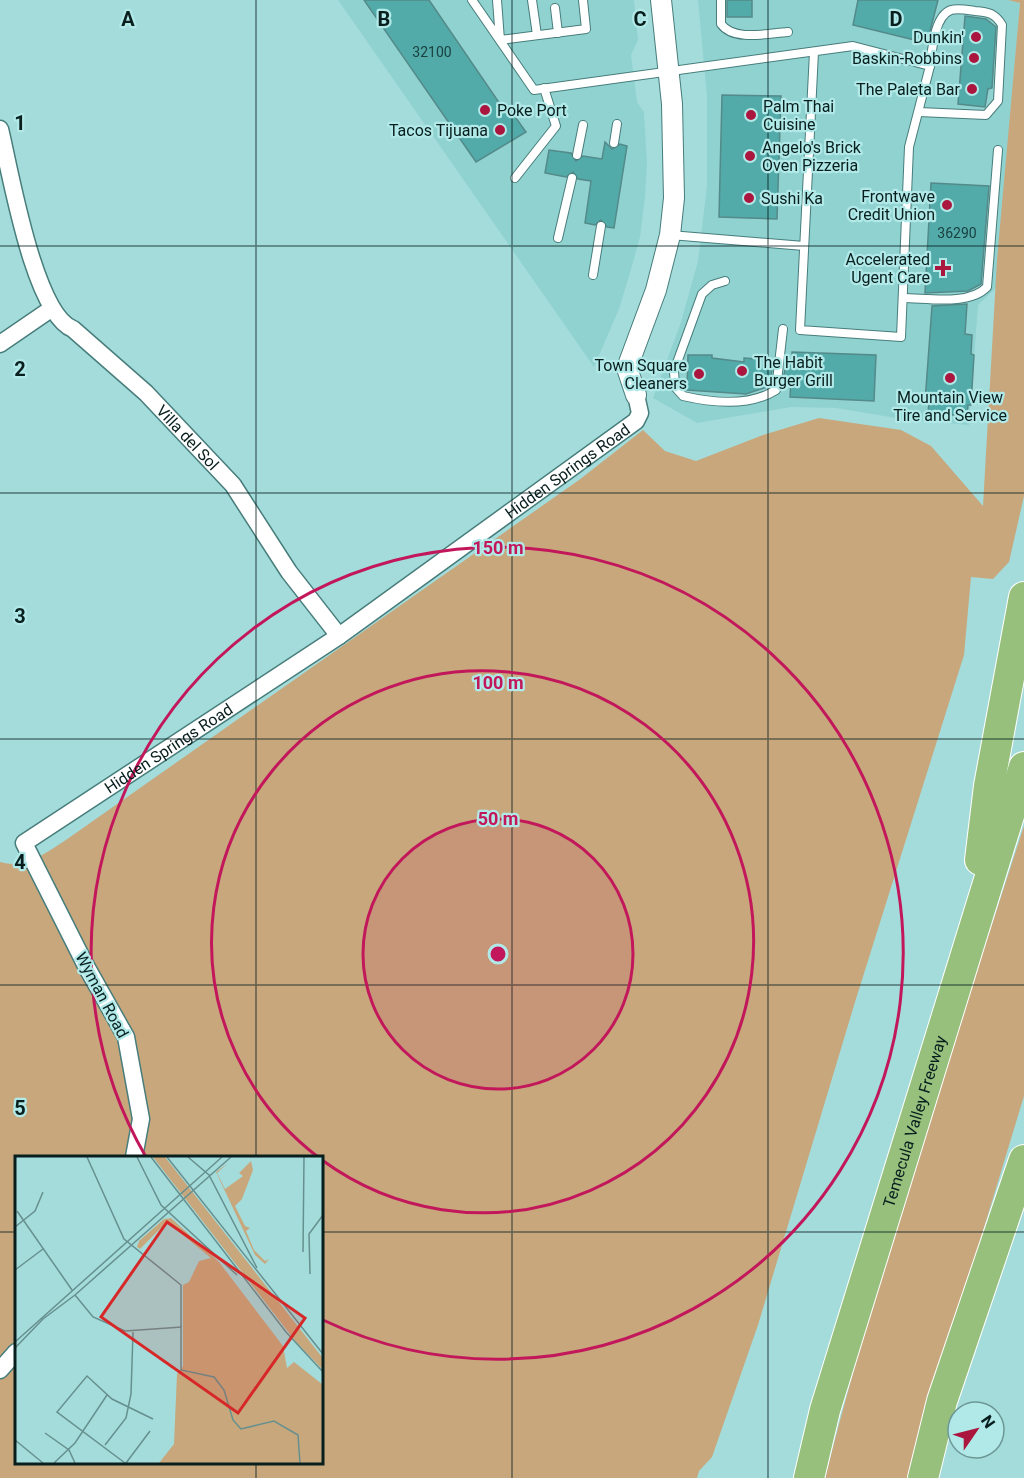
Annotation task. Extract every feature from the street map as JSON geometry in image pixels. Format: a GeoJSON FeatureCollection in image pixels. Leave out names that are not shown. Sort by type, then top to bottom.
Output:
{"type":"FeatureCollection","features":[{"type":"Feature","properties":{"kind":"highway"},"geometry":{"type":"LineString","coordinates":[[972,931],[989,786],[1024,597]]}},
{"type":"Feature","properties":{"kind":"highway","name":"Temecula Valley Freeway"},"geometry":{"type":"LineString","coordinates":[[808,1478],[825,1410],[1024,767]]}},
{"type":"Feature","properties":{"kind":"highway"},"geometry":{"type":"LineString","coordinates":[[923,1478],[942,1401],[1024,1160]]}},
{"type":"Feature","properties":{"kind":"street","name":"Hidden Springs Road"},"geometry":{"type":"LineString","coordinates":[[24,843],[339,636],[636,421],[640,413],[627,368],[653,301],[670,235],[674,156],[669,73],[661,0]]}},
{"type":"Feature","properties":{"kind":"street"},"geometry":{"type":"LineString","coordinates":[[0,129],[28,248],[51,309],[0,344]]}},
{"type":"Feature","properties":{"kind":"street","name":"Villa del Sol"},"geometry":{"type":"LineString","coordinates":[[51,309],[64,326],[73,329],[146,393],[233,485],[289,572],[339,636]]}},
{"type":"Feature","properties":{"kind":"street","name":"Wyman Road"},"geometry":{"type":"LineString","coordinates":[[24,843],[86,966],[126,1037],[141,1119],[134,1156]]}},
{"type":"Feature","properties":{"kind":"street"},"geometry":{"type":"LineString","coordinates":[[0,1370],[15,1353]]}},
{"type":"Feature","properties":{"kind":"lane"},"geometry":{"type":"LineString","coordinates":[[472,0],[534,90],[853,46],[930,66]]}},
{"type":"Feature","properties":{"kind":"lane"},"geometry":{"type":"LineString","coordinates":[[497,0],[500,40]]}},
{"type":"Feature","properties":{"kind":"lane"},"geometry":{"type":"LineString","coordinates":[[532,0],[537,35]]}},
{"type":"Feature","properties":{"kind":"lane"},"geometry":{"type":"LineString","coordinates":[[500,40],[586,29],[583,0]]}},
{"type":"Feature","properties":{"kind":"lane"},"geometry":{"type":"LineString","coordinates":[[721,0],[721,24],[730,32],[742,34],[788,32]]}},
{"type":"Feature","properties":{"kind":"lane"},"geometry":{"type":"LineString","coordinates":[[555,8],[558,33]]}},
{"type":"Feature","properties":{"kind":"lane"},"geometry":{"type":"LineString","coordinates":[[814,52],[800,330],[901,337],[909,147],[940,20],[953,9],[987,12],[998,17],[1002,26],[998,101],[994,110],[986,115],[919,112]]}},
{"type":"Feature","properties":{"kind":"lane"},"geometry":{"type":"LineString","coordinates":[[515,178],[556,126],[544,88]]}},
{"type":"Feature","properties":{"kind":"lane"},"geometry":{"type":"LineString","coordinates":[[614,143],[617,124]]}},
{"type":"Feature","properties":{"kind":"lane"},"geometry":{"type":"LineString","coordinates":[[577,154],[583,125]]}},
{"type":"Feature","properties":{"kind":"lane"},"geometry":{"type":"LineString","coordinates":[[903,298],[964,297],[975,295],[987,287],[998,150]]}},
{"type":"Feature","properties":{"kind":"lane"},"geometry":{"type":"LineString","coordinates":[[558,238],[572,178]]}},
{"type":"Feature","properties":{"kind":"lane"},"geometry":{"type":"LineString","coordinates":[[593,275],[601,226]]}},
{"type":"Feature","properties":{"kind":"lane"},"geometry":{"type":"LineString","coordinates":[[670,235],[804,246]]}},
{"type":"Feature","properties":{"kind":"lane"},"geometry":{"type":"LineString","coordinates":[[725,280],[712,285],[702,294],[674,371],[675,387],[683,396],[742,402],[771,394],[776,390],[780,370],[783,329]]}},
{"type":"Feature","properties":{"kind":"shaded area"},"geometry":{"type":"Polygon","coordinates":[[[338,0],[634,0],[638,40],[631,55],[637,102],[644,112],[647,162],[645,197],[640,237],[630,273],[619,309],[594,367],[338,0]]]}},
{"type":"Feature","properties":{"kind":"shaded area"},"geometry":{"type":"Polygon","coordinates":[[[698,0],[1008,0],[1020,3],[996,288],[978,305],[969,425],[902,419],[836,408],[791,407],[697,423],[653,398],[681,322],[698,261],[707,186],[707,97],[698,0]]]}},
{"type":"Feature","properties":{"kind":"shaded area"},"geometry":{"type":"Polygon","coordinates":[[[1008,0],[1024,0],[1024,496],[1009,562],[993,579],[971,577],[964,655],[855,1002],[758,1325],[712,1457],[699,1471],[697,1478],[0,1478],[0,862],[18,864],[33,860],[63,842],[579,480],[643,430],[665,451],[696,461],[763,435],[819,418],[901,430],[931,446],[983,506],[997,260],[1020,3],[1008,0]]]}},
{"type":"Feature","properties":{"kind":"shaded area"},"geometry":{"type":"Polygon","coordinates":[[[1024,826],[1024,1096],[908,1478],[825,1478],[894,1232],[1024,826]]]}},
{"type":"Feature","properties":{"kind":"building"},"geometry":{"type":"Polygon","coordinates":[[[364,0],[429,0],[502,107],[506,104],[526,132],[476,162],[364,0]]]}},
{"type":"Feature","properties":{"kind":"building"},"geometry":{"type":"Polygon","coordinates":[[[727,0],[752,0],[752,17],[727,17],[727,0]]]}},
{"type":"Feature","properties":{"kind":"building"},"geometry":{"type":"Polygon","coordinates":[[[858,0],[938,0],[927,43],[853,25],[858,0]]]}},
{"type":"Feature","properties":{"kind":"building"},"geometry":{"type":"Polygon","coordinates":[[[965,16],[986,19],[996,27],[992,88],[988,89],[985,107],[958,104],[965,16]]]}},
{"type":"Feature","properties":{"kind":"building"},"geometry":{"type":"Polygon","coordinates":[[[722,95],[781,96],[777,219],[719,217],[722,95]]]}},
{"type":"Feature","properties":{"kind":"building"},"geometry":{"type":"Polygon","coordinates":[[[605,142],[612,149],[620,144],[627,146],[614,228],[607,227],[601,220],[595,225],[585,223],[591,181],[578,179],[573,172],[566,177],[545,173],[549,150],[571,153],[576,161],[583,156],[602,159],[605,142]]]}},
{"type":"Feature","properties":{"kind":"building"},"geometry":{"type":"Polygon","coordinates":[[[931,183],[989,186],[981,284],[968,291],[925,293],[931,183]]]}},
{"type":"Feature","properties":{"kind":"building","name":"Mountain View Tire and Service"},"geometry":{"type":"Polygon","coordinates":[[[967,304],[965,334],[972,335],[971,354],[974,355],[971,405],[968,405],[967,416],[928,413],[929,402],[925,402],[932,306],[967,304]]]}},
{"type":"Feature","properties":{"kind":"building"},"geometry":{"type":"Polygon","coordinates":[[[792,352],[876,355],[874,401],[790,397],[791,380],[783,383],[786,361],[792,362],[792,352]]]}},
{"type":"Feature","properties":{"kind":"building","name":"The Habit Burger Grill"},"geometry":{"type":"Polygon","coordinates":[[[688,355],[712,355],[712,358],[744,362],[744,358],[773,360],[770,386],[746,394],[687,390],[688,355]]]}},
{"type":"Feature","properties":{"kind":"place","name":"Dunkin'"},"geometry":{"type":"Point","coordinates":[976,37]}},
{"type":"Feature","properties":{"kind":"place","name":"Baskin-Robbins"},"geometry":{"type":"Point","coordinates":[974,58]}},
{"type":"Feature","properties":{"kind":"place","name":"The Paleta Bar"},"geometry":{"type":"Point","coordinates":[972,89]}},
{"type":"Feature","properties":{"kind":"place","name":"Poke Port"},"geometry":{"type":"Point","coordinates":[485,110]}},
{"type":"Feature","properties":{"kind":"place","name":"Palm Thai Cuisine"},"geometry":{"type":"Point","coordinates":[751,115]}},
{"type":"Feature","properties":{"kind":"place","name":"Tacos Tijuana"},"geometry":{"type":"Point","coordinates":[500,130]}},
{"type":"Feature","properties":{"kind":"place","name":"Angelo's Brick Oven Pizzeria"},"geometry":{"type":"Point","coordinates":[750,156]}},
{"type":"Feature","properties":{"kind":"place","name":"Sushi Ka"},"geometry":{"type":"Point","coordinates":[749,198]}},
{"type":"Feature","properties":{"kind":"place","name":"Frontwave Credit Union"},"geometry":{"type":"Point","coordinates":[947,205]}},
{"type":"Feature","properties":{"kind":"place","name":"Accelerated Ugent Care"},"geometry":{"type":"Point","coordinates":[943,268]}},
{"type":"Feature","properties":{"kind":"place","name":"The Habit Burger Grill"},"geometry":{"type":"Point","coordinates":[742,371]}},
{"type":"Feature","properties":{"kind":"place","name":"Town Square Cleaners"},"geometry":{"type":"Point","coordinates":[699,374]}},
{"type":"Feature","properties":{"kind":"place","name":"Mountain View Tire and Service"},"geometry":{"type":"Point","coordinates":[950,378]}}]}
